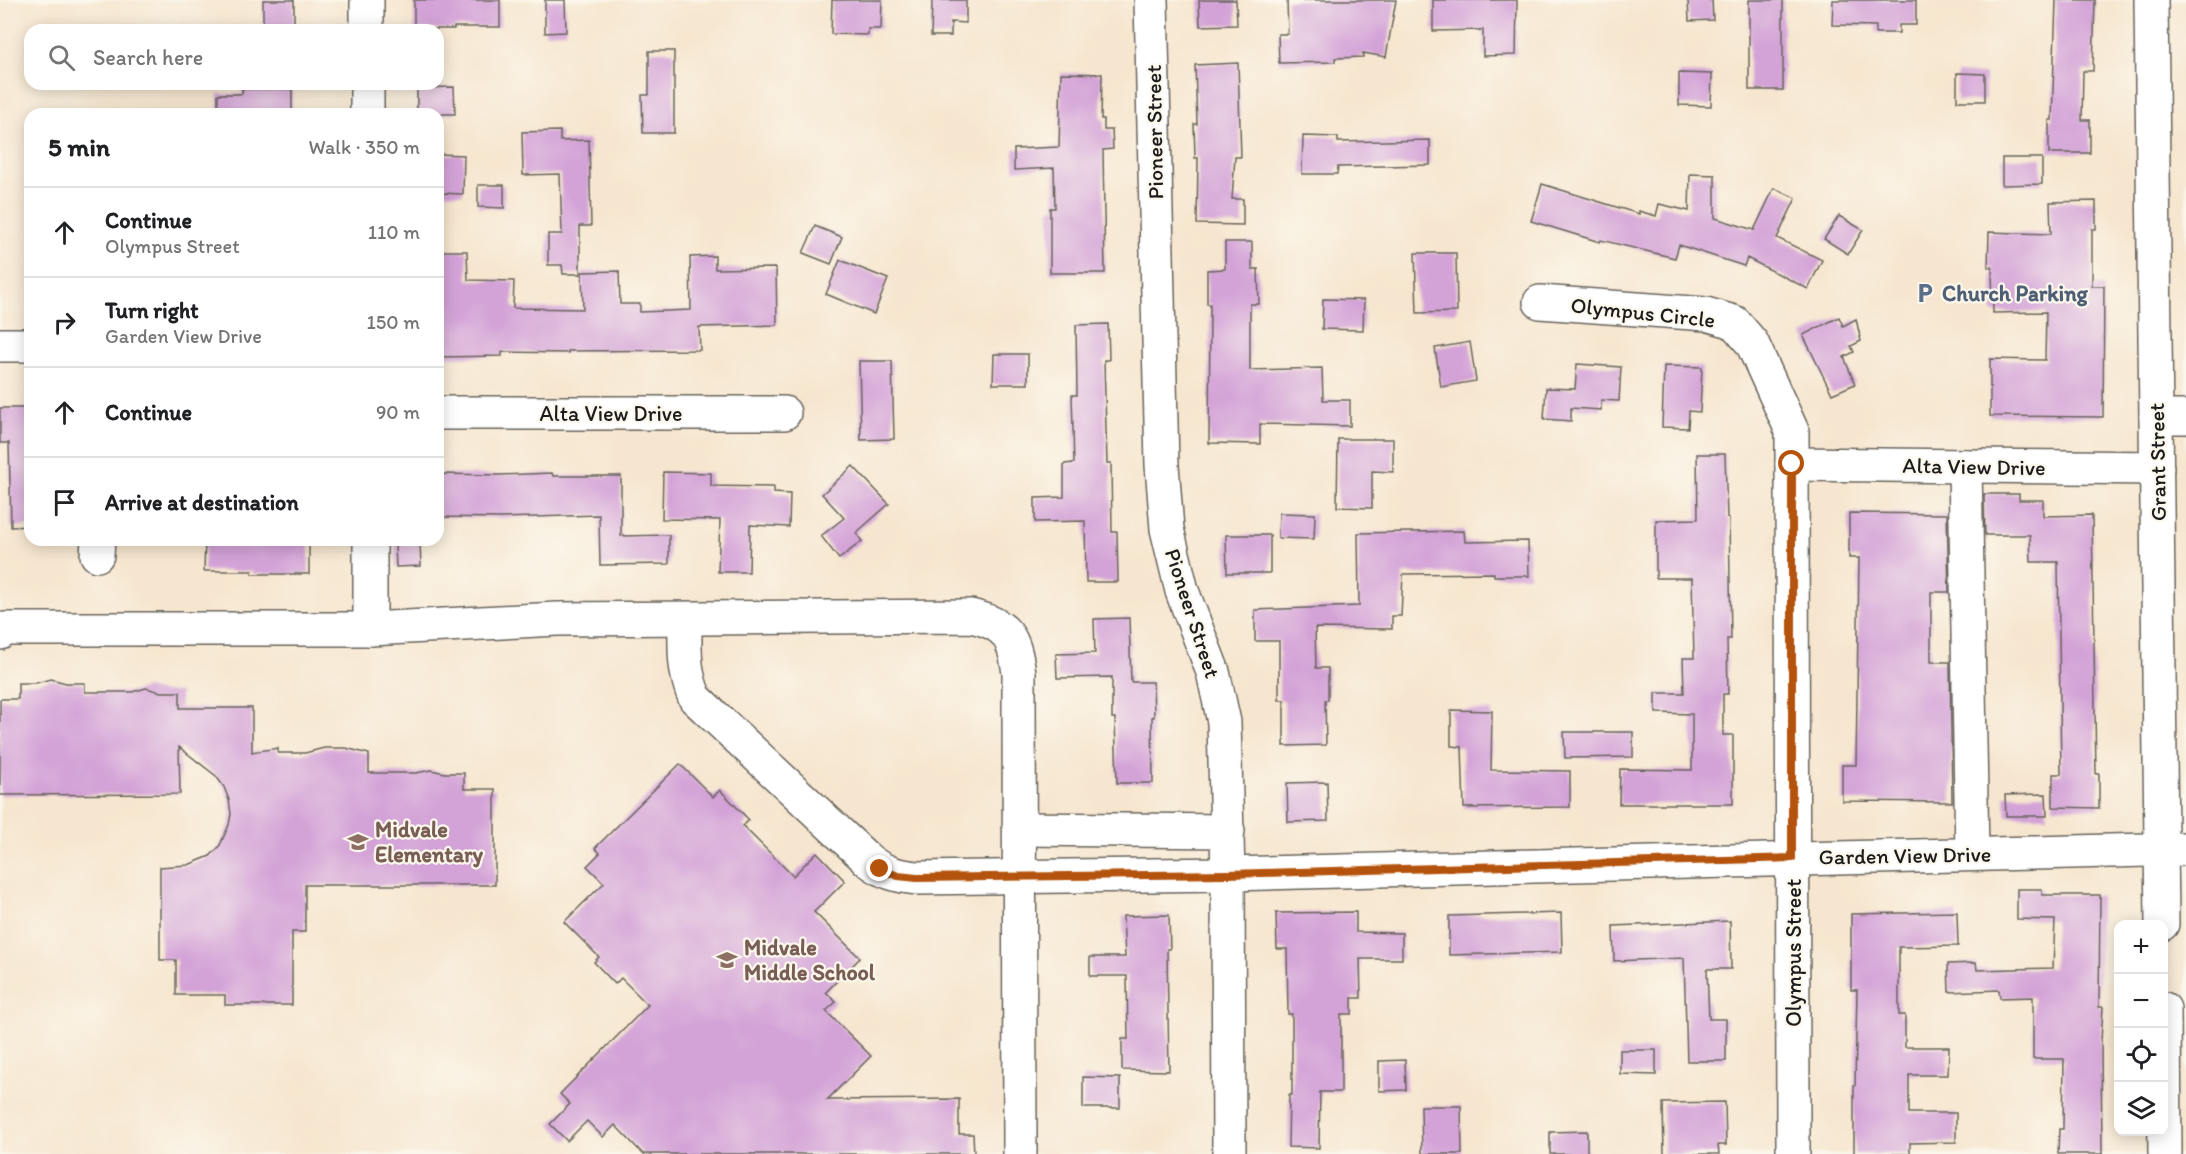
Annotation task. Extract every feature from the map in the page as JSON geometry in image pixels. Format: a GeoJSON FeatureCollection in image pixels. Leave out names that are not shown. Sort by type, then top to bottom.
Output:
{"type":"FeatureCollection","features":[{"type":"Feature","properties":{"kind":"street"},"geometry":{"type":"LineString","coordinates":[[367,0],[367,24]]}},
{"type":"Feature","properties":{"kind":"street","name":"Pioneer Street"},"geometry":{"type":"LineString","coordinates":[[1151,0],[1162,465],[1167,529],[1182,591],[1214,672],[1224,722],[1228,831],[1229,1154]]}},
{"type":"Feature","properties":{"kind":"street","name":"Grant Street"},"geometry":{"type":"LineString","coordinates":[[2151,0],[2171,417],[2157,468],[2174,849],[2164,920]]}},
{"type":"Feature","properties":{"kind":"street"},"geometry":{"type":"LineString","coordinates":[[367,90],[367,108]]}},
{"type":"Feature","properties":{"kind":"street","name":"Olympus Circle"},"geometry":{"type":"LineString","coordinates":[[1539,302],[1706,314],[1734,322],[1752,343],[1785,412],[1792,430],[1792,464]]}},
{"type":"Feature","properties":{"kind":"street"},"geometry":{"type":"LineString","coordinates":[[0,345],[24,345]]}},
{"type":"Feature","properties":{"kind":"street","name":"Alta View Drive"},"geometry":{"type":"LineString","coordinates":[[444,413],[784,413]]}},
{"type":"Feature","properties":{"kind":"street","name":"Alta View Drive"},"geometry":{"type":"LineString","coordinates":[[1792,464],[2157,468]]}},
{"type":"Feature","properties":{"kind":"street","name":"Olympus Street"},"geometry":{"type":"LineString","coordinates":[[1792,464],[1793,1154]]}},
{"type":"Feature","properties":{"kind":"street"},"geometry":{"type":"LineString","coordinates":[[1965,466],[1972,854]]}},
{"type":"Feature","properties":{"kind":"street"},"geometry":{"type":"LineString","coordinates":[[370,546],[370,629]]}},
{"type":"Feature","properties":{"kind":"street"},"geometry":{"type":"LineString","coordinates":[[0,633],[4,629],[370,629],[557,619],[971,616],[991,621],[1007,634],[1016,653],[1017,663],[1020,829],[1020,1154]]}},
{"type":"Feature","properties":{"kind":"street","name":"Garden View Drive"},"geometry":{"type":"LineString","coordinates":[[685,619],[685,662],[690,687],[695,698],[880,869],[898,876],[917,878],[1228,874],[2174,849]]}},
{"type":"Feature","properties":{"kind":"street"},"geometry":{"type":"LineString","coordinates":[[1020,829],[1228,831]]}},
{"type":"Feature","properties":{"kind":"street"},"geometry":{"type":"LineString","coordinates":[[2163,1028],[2165,1154]]}},
{"type":"Feature","properties":{"kind":"building"},"geometry":{"type":"Polygon","coordinates":[[[263,0],[294,0],[294,24],[263,24],[263,0]]]}},
{"type":"Feature","properties":{"kind":"building"},"geometry":{"type":"Polygon","coordinates":[[[414,0],[500,0],[500,27],[444,29],[444,24],[414,24],[414,0]]]}},
{"type":"Feature","properties":{"kind":"building"},"geometry":{"type":"Polygon","coordinates":[[[545,0],[565,0],[566,32],[545,33],[545,0]]]}},
{"type":"Feature","properties":{"kind":"building"},"geometry":{"type":"Polygon","coordinates":[[[832,0],[882,0],[881,29],[868,29],[868,35],[831,34],[832,0]]]}},
{"type":"Feature","properties":{"kind":"building"},"geometry":{"type":"Polygon","coordinates":[[[932,0],[966,0],[966,23],[951,22],[951,36],[931,36],[932,0]]]}},
{"type":"Feature","properties":{"kind":"building"},"geometry":{"type":"Polygon","coordinates":[[[1199,0],[1236,0],[1237,25],[1200,26],[1199,0]]]}},
{"type":"Feature","properties":{"kind":"building"},"geometry":{"type":"Polygon","coordinates":[[[1287,0],[1396,0],[1386,57],[1363,53],[1363,57],[1335,58],[1335,62],[1279,63],[1278,34],[1288,34],[1287,0]]]}},
{"type":"Feature","properties":{"kind":"building"},"geometry":{"type":"Polygon","coordinates":[[[1433,0],[1517,0],[1516,55],[1483,56],[1483,30],[1433,31],[1433,0]]]}},
{"type":"Feature","properties":{"kind":"building"},"geometry":{"type":"Polygon","coordinates":[[[1688,0],[1712,0],[1713,20],[1689,21],[1688,0]]]}},
{"type":"Feature","properties":{"kind":"building"},"geometry":{"type":"Polygon","coordinates":[[[1749,0],[1783,0],[1783,90],[1749,90],[1749,0]]]}},
{"type":"Feature","properties":{"kind":"building"},"geometry":{"type":"Polygon","coordinates":[[[1833,0],[1916,0],[1916,25],[1899,25],[1899,33],[1876,33],[1876,26],[1832,25],[1833,0]]]}},
{"type":"Feature","properties":{"kind":"building"},"geometry":{"type":"Polygon","coordinates":[[[2056,0],[2095,0],[2093,71],[2083,71],[2082,120],[2090,120],[2090,153],[2049,153],[2056,0]]]}},
{"type":"Feature","properties":{"kind":"building"},"geometry":{"type":"Polygon","coordinates":[[[649,51],[674,51],[674,133],[643,133],[642,95],[649,95],[649,51]]]}},
{"type":"Feature","properties":{"kind":"building"},"geometry":{"type":"Polygon","coordinates":[[[1238,63],[1241,157],[1235,157],[1232,199],[1243,199],[1243,225],[1197,224],[1198,158],[1195,158],[1194,124],[1197,124],[1195,65],[1238,63]]]}},
{"type":"Feature","properties":{"kind":"building"},"geometry":{"type":"Polygon","coordinates":[[[1061,73],[1102,74],[1101,119],[1104,119],[1104,130],[1112,130],[1113,149],[1103,150],[1105,273],[1050,273],[1050,208],[1055,208],[1054,168],[1014,170],[1014,149],[1059,147],[1061,73]]]}},
{"type":"Feature","properties":{"kind":"building"},"geometry":{"type":"Polygon","coordinates":[[[1679,73],[1712,74],[1711,106],[1679,105],[1679,73]]]}},
{"type":"Feature","properties":{"kind":"building"},"geometry":{"type":"Polygon","coordinates":[[[1957,73],[1985,74],[1985,101],[1957,101],[1957,73]]]}},
{"type":"Feature","properties":{"kind":"building"},"geometry":{"type":"Polygon","coordinates":[[[444,87],[454,87],[455,114],[444,114],[444,108],[417,108],[417,90],[444,90],[444,87]]]}},
{"type":"Feature","properties":{"kind":"building"},"geometry":{"type":"Polygon","coordinates":[[[242,90],[292,90],[292,108],[218,108],[218,94],[242,94],[242,90]]]}},
{"type":"Feature","properties":{"kind":"building"},"geometry":{"type":"Polygon","coordinates":[[[560,131],[560,141],[589,140],[591,226],[580,226],[580,274],[563,274],[562,265],[548,265],[548,234],[562,234],[560,174],[523,175],[522,132],[560,131]]]}},
{"type":"Feature","properties":{"kind":"building"},"geometry":{"type":"Polygon","coordinates":[[[1303,136],[1338,137],[1338,142],[1430,140],[1430,165],[1338,167],[1337,174],[1302,174],[1303,136]]]}},
{"type":"Feature","properties":{"kind":"building"},"geometry":{"type":"Polygon","coordinates":[[[444,154],[464,155],[463,194],[444,193],[444,154]]]}},
{"type":"Feature","properties":{"kind":"building"},"geometry":{"type":"Polygon","coordinates":[[[2002,158],[2042,158],[2042,184],[2002,185],[2002,158]]]}},
{"type":"Feature","properties":{"kind":"building"},"geometry":{"type":"Polygon","coordinates":[[[1690,174],[1715,175],[1715,218],[1754,230],[1774,188],[1796,198],[1777,238],[1822,260],[1808,289],[1747,258],[1744,266],[1679,245],[1675,258],[1601,240],[1600,242],[1531,221],[1542,184],[1639,214],[1639,211],[1656,216],[1659,204],[1689,211],[1690,174]]]}},
{"type":"Feature","properties":{"kind":"building"},"geometry":{"type":"Polygon","coordinates":[[[478,185],[504,185],[504,208],[478,207],[478,185]]]}},
{"type":"Feature","properties":{"kind":"building"},"geometry":{"type":"Polygon","coordinates":[[[2096,201],[2096,229],[2092,229],[2092,286],[2104,286],[2103,417],[1990,416],[1990,359],[2045,360],[2046,312],[1993,313],[1992,267],[1988,267],[1989,232],[2051,234],[2050,202],[2096,201]]]}},
{"type":"Feature","properties":{"kind":"building"},"geometry":{"type":"Polygon","coordinates":[[[1839,216],[1863,230],[1848,254],[1824,239],[1839,216]]]}},
{"type":"Feature","properties":{"kind":"building"},"geometry":{"type":"Polygon","coordinates":[[[815,226],[842,237],[831,264],[803,253],[815,226]]]}},
{"type":"Feature","properties":{"kind":"building"},"geometry":{"type":"Polygon","coordinates":[[[1225,242],[1252,242],[1252,269],[1258,269],[1259,304],[1250,304],[1250,370],[1322,368],[1323,400],[1350,400],[1350,426],[1260,424],[1260,444],[1209,443],[1210,304],[1207,304],[1207,270],[1225,269],[1225,242]]]}},
{"type":"Feature","properties":{"kind":"building"},"geometry":{"type":"Polygon","coordinates":[[[444,251],[467,251],[468,280],[514,281],[513,308],[583,309],[582,272],[619,271],[620,304],[640,304],[640,312],[691,310],[690,257],[715,256],[715,269],[776,268],[777,325],[699,327],[700,350],[502,352],[502,356],[444,357],[444,251]]]}},
{"type":"Feature","properties":{"kind":"building"},"geometry":{"type":"Polygon","coordinates":[[[1415,253],[1456,253],[1457,312],[1417,313],[1415,253]]]}},
{"type":"Feature","properties":{"kind":"building"},"geometry":{"type":"Polygon","coordinates":[[[840,260],[888,279],[874,314],[826,294],[840,260]]]}},
{"type":"Feature","properties":{"kind":"building"},"geometry":{"type":"Polygon","coordinates":[[[1323,299],[1364,300],[1363,330],[1322,329],[1323,299]]]}},
{"type":"Feature","properties":{"kind":"building"},"geometry":{"type":"Polygon","coordinates":[[[1839,317],[1843,326],[1856,319],[1861,341],[1851,346],[1854,352],[1844,357],[1855,384],[1832,394],[1803,335],[1839,317]]]}},
{"type":"Feature","properties":{"kind":"building"},"geometry":{"type":"Polygon","coordinates":[[[1108,324],[1109,360],[1104,360],[1107,463],[1111,463],[1112,532],[1117,532],[1118,582],[1086,582],[1085,521],[1035,522],[1035,498],[1064,497],[1064,464],[1074,463],[1072,395],[1077,395],[1076,325],[1108,324]]]}},
{"type":"Feature","properties":{"kind":"building"},"geometry":{"type":"Polygon","coordinates":[[[1470,342],[1476,381],[1441,387],[1435,348],[1470,342]]]}},
{"type":"Feature","properties":{"kind":"building"},"geometry":{"type":"Polygon","coordinates":[[[994,354],[1028,354],[1028,384],[993,384],[994,354]]]}},
{"type":"Feature","properties":{"kind":"building"},"geometry":{"type":"Polygon","coordinates":[[[859,361],[892,361],[894,439],[861,440],[859,361]]]}},
{"type":"Feature","properties":{"kind":"building"},"geometry":{"type":"Polygon","coordinates":[[[1577,364],[1621,367],[1619,401],[1601,400],[1601,410],[1571,408],[1571,421],[1544,419],[1546,388],[1575,389],[1577,364]]]}},
{"type":"Feature","properties":{"kind":"building"},"geometry":{"type":"Polygon","coordinates":[[[1664,366],[1702,367],[1700,412],[1689,411],[1688,428],[1662,427],[1664,366]]]}},
{"type":"Feature","properties":{"kind":"building"},"geometry":{"type":"Polygon","coordinates":[[[0,408],[24,408],[24,526],[11,527],[9,443],[0,443],[0,408]]]}},
{"type":"Feature","properties":{"kind":"building"},"geometry":{"type":"Polygon","coordinates":[[[1338,439],[1393,439],[1393,472],[1372,471],[1372,508],[1337,507],[1338,439]]]}},
{"type":"Feature","properties":{"kind":"building"},"geometry":{"type":"Polygon","coordinates":[[[1697,454],[1725,454],[1727,518],[1729,518],[1731,639],[1727,639],[1728,694],[1723,694],[1723,735],[1733,735],[1733,804],[1619,804],[1620,769],[1692,770],[1692,714],[1656,713],[1656,693],[1684,693],[1683,658],[1694,658],[1692,578],[1656,578],[1656,520],[1698,519],[1697,454]]]}},
{"type":"Feature","properties":{"kind":"building"},"geometry":{"type":"Polygon","coordinates":[[[853,466],[889,504],[856,533],[862,541],[839,559],[821,536],[844,518],[822,494],[853,466]]]}},
{"type":"Feature","properties":{"kind":"building"},"geometry":{"type":"Polygon","coordinates":[[[663,472],[711,473],[711,486],[774,487],[774,493],[790,494],[789,527],[750,525],[749,572],[718,572],[720,520],[662,519],[663,472]]]}},
{"type":"Feature","properties":{"kind":"building"},"geometry":{"type":"Polygon","coordinates":[[[552,473],[553,476],[621,476],[621,536],[669,535],[669,564],[600,565],[599,515],[444,517],[444,474],[552,473]]]}},
{"type":"Feature","properties":{"kind":"building"},"geometry":{"type":"Polygon","coordinates":[[[1984,494],[2019,494],[2019,500],[2043,500],[2043,516],[2092,515],[2096,774],[2099,774],[2099,808],[2053,807],[2053,774],[2061,774],[2058,562],[2031,562],[2030,535],[1985,535],[1984,494]]]}},
{"type":"Feature","properties":{"kind":"building"},"geometry":{"type":"Polygon","coordinates":[[[1279,513],[1315,514],[1314,539],[1278,538],[1279,513]]]}},
{"type":"Feature","properties":{"kind":"building"},"geometry":{"type":"Polygon","coordinates":[[[1849,513],[1947,514],[1949,592],[1931,592],[1931,662],[1950,662],[1952,802],[1842,801],[1842,765],[1856,765],[1859,558],[1849,558],[1849,513]]]}},
{"type":"Feature","properties":{"kind":"building"},"geometry":{"type":"Polygon","coordinates":[[[1464,531],[1465,542],[1528,541],[1529,576],[1494,576],[1494,573],[1403,574],[1401,616],[1392,616],[1392,629],[1315,628],[1316,668],[1328,668],[1328,700],[1325,700],[1326,745],[1284,746],[1284,700],[1279,700],[1279,641],[1255,641],[1255,610],[1359,606],[1358,533],[1464,531]]]}},
{"type":"Feature","properties":{"kind":"building"},"geometry":{"type":"Polygon","coordinates":[[[1226,535],[1270,535],[1270,573],[1227,573],[1226,535]]]}},
{"type":"Feature","properties":{"kind":"building"},"geometry":{"type":"Polygon","coordinates":[[[205,546],[309,546],[309,574],[204,571],[205,546]]]}},
{"type":"Feature","properties":{"kind":"building"},"geometry":{"type":"Polygon","coordinates":[[[395,546],[420,546],[421,566],[396,567],[395,546]]]}},
{"type":"Feature","properties":{"kind":"building"},"geometry":{"type":"Polygon","coordinates":[[[1129,618],[1131,682],[1153,682],[1153,783],[1117,783],[1115,718],[1112,718],[1112,677],[1057,678],[1056,654],[1095,653],[1094,619],[1129,618]]]}},
{"type":"Feature","properties":{"kind":"building","name":"Midvale Elementary"},"geometry":{"type":"Polygon","coordinates":[[[51,679],[66,683],[85,683],[85,692],[132,692],[146,688],[161,692],[180,692],[180,708],[252,708],[252,752],[278,748],[278,753],[305,753],[324,748],[346,748],[369,754],[369,773],[416,773],[431,770],[464,773],[464,789],[495,789],[495,885],[305,885],[305,932],[292,932],[292,1005],[225,1005],[225,995],[176,995],[176,960],[160,960],[160,867],[188,865],[210,856],[219,847],[229,825],[231,814],[224,787],[216,776],[179,747],[180,794],[0,795],[0,699],[18,699],[18,683],[36,683],[51,679]]]}},
{"type":"Feature","properties":{"kind":"building"},"geometry":{"type":"Polygon","coordinates":[[[1451,710],[1492,711],[1491,770],[1570,771],[1570,807],[1464,808],[1462,747],[1451,746],[1451,710]]]}},
{"type":"Feature","properties":{"kind":"building"},"geometry":{"type":"Polygon","coordinates":[[[1564,732],[1633,732],[1633,757],[1565,758],[1564,732]]]}},
{"type":"Feature","properties":{"kind":"building","name":"Midvale Middle School"},"geometry":{"type":"Polygon","coordinates":[[[680,764],[713,797],[720,790],[749,820],[743,826],[793,876],[817,852],[845,881],[814,912],[860,958],[826,992],[836,1002],[826,1011],[871,1056],[827,1100],[959,1099],[959,1134],[973,1134],[974,1154],[643,1154],[615,1125],[603,1137],[587,1121],[567,1141],[550,1124],[570,1104],[560,1094],[648,1005],[621,978],[615,984],[594,962],[599,957],[564,922],[604,883],[587,866],[600,853],[595,848],[680,764]]]}},
{"type":"Feature","properties":{"kind":"building"},"geometry":{"type":"Polygon","coordinates":[[[1327,782],[1328,821],[1288,822],[1287,783],[1327,782]]]}},
{"type":"Feature","properties":{"kind":"building"},"geometry":{"type":"Polygon","coordinates":[[[2046,794],[2047,816],[2006,816],[2005,795],[2046,794]]]}},
{"type":"Feature","properties":{"kind":"building"},"geometry":{"type":"Polygon","coordinates":[[[2017,889],[2042,889],[2042,895],[2100,895],[2099,1007],[2103,1007],[2102,1154],[2058,1154],[2059,1129],[2063,1129],[2064,1059],[2033,1059],[2033,997],[2000,998],[1999,990],[1949,992],[1948,964],[1976,963],[1977,970],[2053,968],[2055,920],[2017,919],[2017,889]]]}},
{"type":"Feature","properties":{"kind":"building"},"geometry":{"type":"Polygon","coordinates":[[[1356,912],[1356,932],[1402,933],[1402,959],[1360,959],[1361,998],[1352,998],[1352,1014],[1341,1014],[1341,1092],[1320,1092],[1319,1148],[1288,1147],[1289,1095],[1292,1095],[1292,1014],[1288,1014],[1287,949],[1277,949],[1276,913],[1356,912]]]}},
{"type":"Feature","properties":{"kind":"building"},"geometry":{"type":"Polygon","coordinates":[[[1957,912],[1958,946],[1899,947],[1899,1015],[1905,1015],[1905,1047],[1949,1047],[1948,1075],[1909,1075],[1909,1113],[1956,1113],[1956,1142],[1910,1143],[1910,1154],[1854,1154],[1857,990],[1851,990],[1851,914],[1957,912]]]}},
{"type":"Feature","properties":{"kind":"building"},"geometry":{"type":"Polygon","coordinates":[[[1561,913],[1562,952],[1449,955],[1449,916],[1561,913]]]}},
{"type":"Feature","properties":{"kind":"building"},"geometry":{"type":"Polygon","coordinates":[[[1169,915],[1170,949],[1167,949],[1169,1071],[1122,1070],[1122,1039],[1128,1039],[1127,976],[1090,976],[1090,957],[1125,957],[1123,916],[1169,915]]]}},
{"type":"Feature","properties":{"kind":"building"},"geometry":{"type":"Polygon","coordinates":[[[1730,921],[1731,969],[1707,969],[1709,1019],[1726,1019],[1726,1061],[1687,1061],[1684,958],[1614,961],[1613,926],[1730,921]]]}},
{"type":"Feature","properties":{"kind":"building"},"geometry":{"type":"Polygon","coordinates":[[[1620,1050],[1656,1050],[1656,1075],[1620,1074],[1620,1050]]]}},
{"type":"Feature","properties":{"kind":"building"},"geometry":{"type":"Polygon","coordinates":[[[1405,1060],[1406,1090],[1379,1091],[1379,1061],[1405,1060]]]}},
{"type":"Feature","properties":{"kind":"building"},"geometry":{"type":"Polygon","coordinates":[[[1083,1077],[1120,1078],[1120,1108],[1083,1108],[1083,1077]]]}},
{"type":"Feature","properties":{"kind":"building"},"geometry":{"type":"Polygon","coordinates":[[[1725,1102],[1726,1145],[1718,1145],[1719,1154],[1664,1154],[1663,1103],[1725,1102]]]}},
{"type":"Feature","properties":{"kind":"building"},"geometry":{"type":"Polygon","coordinates":[[[1421,1106],[1461,1106],[1462,1154],[1422,1154],[1421,1106]]]}},
{"type":"Feature","properties":{"kind":"building"},"geometry":{"type":"Polygon","coordinates":[[[1587,1131],[1587,1154],[1550,1154],[1550,1132],[1587,1131]]]}},
{"type":"Feature","properties":{"kind":"place","name":"Church Parking"},"geometry":{"type":"Point","coordinates":[1925,293]}},
{"type":"Feature","properties":{"kind":"place","name":"Midvale Elementary"},"geometry":{"type":"Point","coordinates":[358,842]}},
{"type":"Feature","properties":{"kind":"place","name":"Midvale Middle School"},"geometry":{"type":"Point","coordinates":[727,960]}},
{"type":"Feature","properties":{"kind":"route"},"geometry":{"type":"LineString","coordinates":[[880,869],[898,876],[917,878],[1228,874],[1792,858],[1792,464]]}}]}
